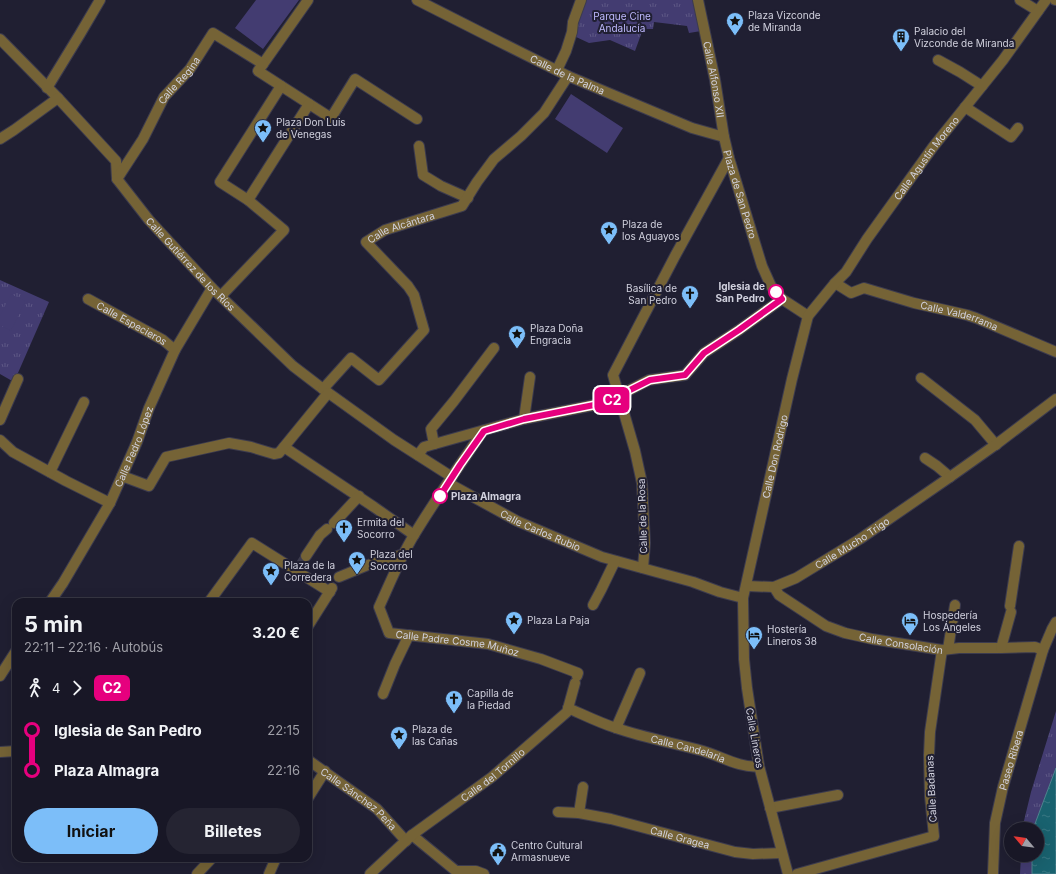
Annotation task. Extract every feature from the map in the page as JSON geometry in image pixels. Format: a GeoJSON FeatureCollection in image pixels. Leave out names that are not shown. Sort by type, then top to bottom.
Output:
{"type":"FeatureCollection","features":[{"type":"Feature","properties":{"kind":"street"},"geometry":{"type":"LineString","coordinates":[[47,88],[100,0]]}},
{"type":"Feature","properties":{"kind":"street"},"geometry":{"type":"LineString","coordinates":[[308,0],[258,71],[331,118],[355,79],[417,119]]}},
{"type":"Feature","properties":{"kind":"street","name":"Calle de la Palma"},"geometry":{"type":"LineString","coordinates":[[417,0],[568,76],[692,128],[724,137]]}},
{"type":"Feature","properties":{"kind":"street"},"geometry":{"type":"LineString","coordinates":[[557,70],[566,51],[572,32],[573,22],[581,0]]}},
{"type":"Feature","properties":{"kind":"street","name":"Calle Alfonso XII"},"geometry":{"type":"LineString","coordinates":[[698,0],[715,80],[724,137],[729,158]]}},
{"type":"Feature","properties":{"kind":"street"},"geometry":{"type":"LineString","coordinates":[[1020,0],[1038,11]]}},
{"type":"Feature","properties":{"kind":"street","name":"Calle Agustín Moreno"},"geometry":{"type":"LineString","coordinates":[[808,316],[846,272],[867,239],[933,147],[1002,60],[1046,0]]}},
{"type":"Feature","properties":{"kind":"street","name":"Calle Regina"},"geometry":{"type":"LineString","coordinates":[[117,179],[143,139],[164,97],[190,69],[213,33],[263,64]]}},
{"type":"Feature","properties":{"kind":"street"},"geometry":{"type":"LineString","coordinates":[[0,39],[58,98],[116,161],[117,179]]}},
{"type":"Feature","properties":{"kind":"street"},"geometry":{"type":"LineString","coordinates":[[938,60],[982,86]]}},
{"type":"Feature","properties":{"kind":"street","name":"Calle Alcántara"},"geometry":{"type":"LineString","coordinates":[[325,391],[351,358],[379,380],[424,330],[414,296],[408,286],[366,242],[385,230],[462,206],[494,159],[521,136],[544,113],[568,76]]}},
{"type":"Feature","properties":{"kind":"street"},"geometry":{"type":"LineString","coordinates":[[221,296],[284,230],[248,200],[220,182],[278,84]]}},
{"type":"Feature","properties":{"kind":"street"},"geometry":{"type":"LineString","coordinates":[[0,139],[58,98]]}},
{"type":"Feature","properties":{"kind":"street"},"geometry":{"type":"LineString","coordinates":[[248,200],[311,105]]}},
{"type":"Feature","properties":{"kind":"street"},"geometry":{"type":"LineString","coordinates":[[965,106],[1011,138],[1018,128]]}},
{"type":"Feature","properties":{"kind":"street"},"geometry":{"type":"LineString","coordinates":[[419,146],[423,175],[441,186],[468,198]]}},
{"type":"Feature","properties":{"kind":"street","name":"Plaza de San Pedro"},"geometry":{"type":"LineString","coordinates":[[729,158],[762,266],[771,286],[782,299],[808,316]]}},
{"type":"Feature","properties":{"kind":"street","name":"Plaza de San Pedro"},"geometry":{"type":"LineString","coordinates":[[620,395],[614,375],[675,256],[729,158]]}},
{"type":"Feature","properties":{"kind":"street","name":"Calle Gutiérrez de los Ríos"},"geometry":{"type":"LineString","coordinates":[[117,179],[149,220],[212,288],[293,366],[325,391],[394,440],[418,455]]}},
{"type":"Feature","properties":{"kind":"street","name":"Calle Valderrama"},"geometry":{"type":"LineString","coordinates":[[835,284],[851,293],[864,288],[914,303],[976,318],[1055,349]]}},
{"type":"Feature","properties":{"kind":"street","name":"Calle Pedro López"},"geometry":{"type":"LineString","coordinates":[[53,598],[110,503],[137,442],[149,408],[174,350],[212,288]]}},
{"type":"Feature","properties":{"kind":"street","name":"Calle Especieros"},"geometry":{"type":"LineString","coordinates":[[88,299],[163,340],[174,350]]}},
{"type":"Feature","properties":{"kind":"street"},"geometry":{"type":"LineString","coordinates":[[418,455],[424,447],[434,444],[524,419],[609,402],[650,380],[685,375],[704,353],[782,299]]}},
{"type":"Feature","properties":{"kind":"street","name":"Calle Don Rodrigo"},"geometry":{"type":"LineString","coordinates":[[743,598],[747,586],[792,379],[808,316]]}},
{"type":"Feature","properties":{"kind":"street"},"geometry":{"type":"LineString","coordinates":[[434,444],[431,429],[494,348]]}},
{"type":"Feature","properties":{"kind":"street"},"geometry":{"type":"LineString","coordinates":[[524,419],[530,377]]}},
{"type":"Feature","properties":{"kind":"street"},"geometry":{"type":"LineString","coordinates":[[921,378],[976,420],[996,445]]}},
{"type":"Feature","properties":{"kind":"street"},"geometry":{"type":"LineString","coordinates":[[0,420],[18,379]]}},
{"type":"Feature","properties":{"kind":"street"},"geometry":{"type":"LineString","coordinates":[[122,476],[149,486],[166,457],[229,443],[251,447],[274,454],[280,453],[325,391]]}},
{"type":"Feature","properties":{"kind":"street","name":"Calle de la Rosa"},"geometry":{"type":"LineString","coordinates":[[620,395],[642,483],[645,543],[643,568]]}},
{"type":"Feature","properties":{"kind":"street","name":"Calle Mucho Trigo"},"geometry":{"type":"LineString","coordinates":[[747,586],[774,587],[796,578],[860,539],[950,478],[1056,399]]}},
{"type":"Feature","properties":{"kind":"street"},"geometry":{"type":"LineString","coordinates":[[50,472],[84,402]]}},
{"type":"Feature","properties":{"kind":"street","name":"Calle Padre Cosme Muñoz"},"geometry":{"type":"LineString","coordinates":[[484,431],[414,535],[379,607],[389,633],[488,644],[541,659],[578,673],[568,708]]}},
{"type":"Feature","properties":{"kind":"street"},"geometry":{"type":"LineString","coordinates":[[0,440],[13,452],[110,503]]}},
{"type":"Feature","properties":{"kind":"street"},"geometry":{"type":"LineString","coordinates":[[284,447],[359,496],[414,535]]}},
{"type":"Feature","properties":{"kind":"street","name":"Calle Carlos Rubio"},"geometry":{"type":"LineString","coordinates":[[418,455],[450,480],[517,521],[602,557],[693,582],[720,592],[743,598]]}},
{"type":"Feature","properties":{"kind":"street"},"geometry":{"type":"LineString","coordinates":[[925,458],[937,466],[950,478]]}},
{"type":"Feature","properties":{"kind":"street"},"geometry":{"type":"LineString","coordinates":[[306,556],[320,535],[331,526],[359,496]]}},
{"type":"Feature","properties":{"kind":"street"},"geometry":{"type":"LineString","coordinates":[[212,598],[252,543],[331,590],[312,620]]}},
{"type":"Feature","properties":{"kind":"street"},"geometry":{"type":"LineString","coordinates":[[1000,648],[1010,609],[1020,546]]}},
{"type":"Feature","properties":{"kind":"street"},"geometry":{"type":"LineString","coordinates":[[339,577],[368,565],[404,554]]}},
{"type":"Feature","properties":{"kind":"street"},"geometry":{"type":"LineString","coordinates":[[593,605],[615,561]]}},
{"type":"Feature","properties":{"kind":"street","name":"Calle Consolación"},"geometry":{"type":"LineString","coordinates":[[774,587],[779,595],[826,626],[845,633],[884,642],[945,650],[959,648],[1035,647],[1043,650]]}},
{"type":"Feature","properties":{"kind":"street","name":"Calle Lineros"},"geometry":{"type":"LineString","coordinates":[[743,598],[744,659],[759,766],[788,874]]}},
{"type":"Feature","properties":{"kind":"street","name":"Calle Badanas"},"geometry":{"type":"LineString","coordinates":[[797,874],[934,836],[930,796],[930,732],[955,605]]}},
{"type":"Feature","properties":{"kind":"street","name":"Paseo Ribera"},"geometry":{"type":"LineString","coordinates":[[992,874],[995,823],[1003,787],[1043,650],[1056,622]]}},
{"type":"Feature","properties":{"kind":"street"},"geometry":{"type":"LineString","coordinates":[[383,694],[409,635]]}},
{"type":"Feature","properties":{"kind":"street"},"geometry":{"type":"LineString","coordinates":[[0,676],[12,657]]}},
{"type":"Feature","properties":{"kind":"street"},"geometry":{"type":"LineString","coordinates":[[616,728],[640,673]]}},
{"type":"Feature","properties":{"kind":"street","name":"Calle Candelaria"},"geometry":{"type":"LineString","coordinates":[[568,708],[595,721],[616,728],[663,742],[703,751],[737,763],[753,767],[759,766]]}},
{"type":"Feature","properties":{"kind":"street","name":"Calle del Tornillo"},"geometry":{"type":"LineString","coordinates":[[370,874],[409,838],[492,777],[567,712],[568,708]]}},
{"type":"Feature","properties":{"kind":"street"},"geometry":{"type":"LineString","coordinates":[[0,752],[12,751]]}},
{"type":"Feature","properties":{"kind":"street","name":"Calle Sánchez Peña"},"geometry":{"type":"LineString","coordinates":[[312,763],[377,810],[409,838],[456,871],[476,870],[484,874]]}},
{"type":"Feature","properties":{"kind":"street"},"geometry":{"type":"LineString","coordinates":[[312,792],[325,771]]}},
{"type":"Feature","properties":{"kind":"street"},"geometry":{"type":"LineString","coordinates":[[578,813],[583,788]]}},
{"type":"Feature","properties":{"kind":"street"},"geometry":{"type":"LineString","coordinates":[[770,808],[838,796]]}},
{"type":"Feature","properties":{"kind":"street","name":"Calle Gragea"},"geometry":{"type":"LineString","coordinates":[[558,812],[578,813],[611,818],[735,852],[753,854],[782,853]]}},
{"type":"Feature","properties":{"kind":"street"},"geometry":{"type":"LineString","coordinates":[[197,874],[208,862]]}},
{"type":"Feature","properties":{"kind":"street"},"geometry":{"type":"LineString","coordinates":[[269,874],[274,862]]}},
{"type":"Feature","properties":{"kind":"green space"},"geometry":{"type":"Polygon","coordinates":[[[256,0],[299,0],[263,49],[235,28],[256,0]]]}},
{"type":"Feature","properties":{"kind":"green space","name":"Parque Cine Andalucía"},"geometry":{"type":"Polygon","coordinates":[[[585,0],[697,0],[701,31],[689,33],[687,26],[654,22],[653,29],[643,29],[635,51],[610,40],[589,43],[574,36],[585,0]]]}},
{"type":"Feature","properties":{"kind":"green space"},"geometry":{"type":"Polygon","coordinates":[[[571,94],[623,128],[607,153],[555,119],[571,94]]]}},
{"type":"Feature","properties":{"kind":"green space"},"geometry":{"type":"Polygon","coordinates":[[[0,280],[49,302],[14,382],[0,374],[0,280]]]}},
{"type":"Feature","properties":{"kind":"green space"},"geometry":{"type":"Polygon","coordinates":[[[11,294],[25,301],[11,331],[0,325],[0,316],[11,294]]]}},
{"type":"Feature","properties":{"kind":"green space"},"geometry":{"type":"Polygon","coordinates":[[[1056,711],[1056,768],[1036,822],[1024,822],[1031,792],[1056,711]]]}},
{"type":"Feature","properties":{"kind":"green space"},"geometry":{"type":"Polygon","coordinates":[[[1021,862],[1032,862],[1032,874],[1020,874],[1021,862]]]}},
{"type":"Feature","properties":{"kind":"water"},"geometry":{"type":"Polygon","coordinates":[[[1056,768],[1056,874],[1032,874],[1032,862],[1044,862],[1044,822],[1036,822],[1056,768]]]}},
{"type":"Feature","properties":{"kind":"tunnel"},"geometry":{"type":"LineString","coordinates":[[299,567],[306,556]]}},
{"type":"Feature","properties":{"kind":"bus line","name":"C2"},"geometry":{"type":"LineString","coordinates":[[440,496],[484,431],[524,419],[609,402],[650,380],[685,375],[704,353],[782,299],[776,292]]}},
{"type":"Feature","properties":{"kind":"place","name":"Plaza Vizconde de Miranda"},"geometry":{"type":"Point","coordinates":[735,36]}},
{"type":"Feature","properties":{"kind":"place","name":"Palacio del Vizconde de Miranda"},"geometry":{"type":"Point","coordinates":[901,52]}},
{"type":"Feature","properties":{"kind":"place","name":"Plaza Don Luis de Venegas"},"geometry":{"type":"Point","coordinates":[263,143]}},
{"type":"Feature","properties":{"kind":"place","name":"Plaza de los Aguayos"},"geometry":{"type":"Point","coordinates":[609,245]}},
{"type":"Feature","properties":{"kind":"place","name":"Iglesia de San Pedro"},"geometry":{"type":"Point","coordinates":[776,292]}},
{"type":"Feature","properties":{"kind":"place","name":"Basílica de San Pedro"},"geometry":{"type":"Point","coordinates":[690,309]}},
{"type":"Feature","properties":{"kind":"place","name":"Plaza Doña Engracia"},"geometry":{"type":"Point","coordinates":[517,349]}},
{"type":"Feature","properties":{"kind":"place","name":"Plaza Almagra"},"geometry":{"type":"Point","coordinates":[440,496]}},
{"type":"Feature","properties":{"kind":"place","name":"Ermita del Socorro"},"geometry":{"type":"Point","coordinates":[344,543]}},
{"type":"Feature","properties":{"kind":"place","name":"Plaza del Socorro"},"geometry":{"type":"Point","coordinates":[357,575]}},
{"type":"Feature","properties":{"kind":"place","name":"Plaza de la Corredera"},"geometry":{"type":"Point","coordinates":[271,586]}},
{"type":"Feature","properties":{"kind":"place","name":"Plaza La Paja"},"geometry":{"type":"Point","coordinates":[514,635]}},
{"type":"Feature","properties":{"kind":"place","name":"Hospedería Los Ángeles"},"geometry":{"type":"Point","coordinates":[910,636]}},
{"type":"Feature","properties":{"kind":"place","name":"Hostería Lineros 38"},"geometry":{"type":"Point","coordinates":[754,650]}},
{"type":"Feature","properties":{"kind":"place","name":"Capilla de la Piedad"},"geometry":{"type":"Point","coordinates":[454,714]}},
{"type":"Feature","properties":{"kind":"place","name":"Plaza de las Cañas"},"geometry":{"type":"Point","coordinates":[399,750]}},
{"type":"Feature","properties":{"kind":"place","name":"Centro Cultural Armasnueve"},"geometry":{"type":"Point","coordinates":[498,866]}}]}
